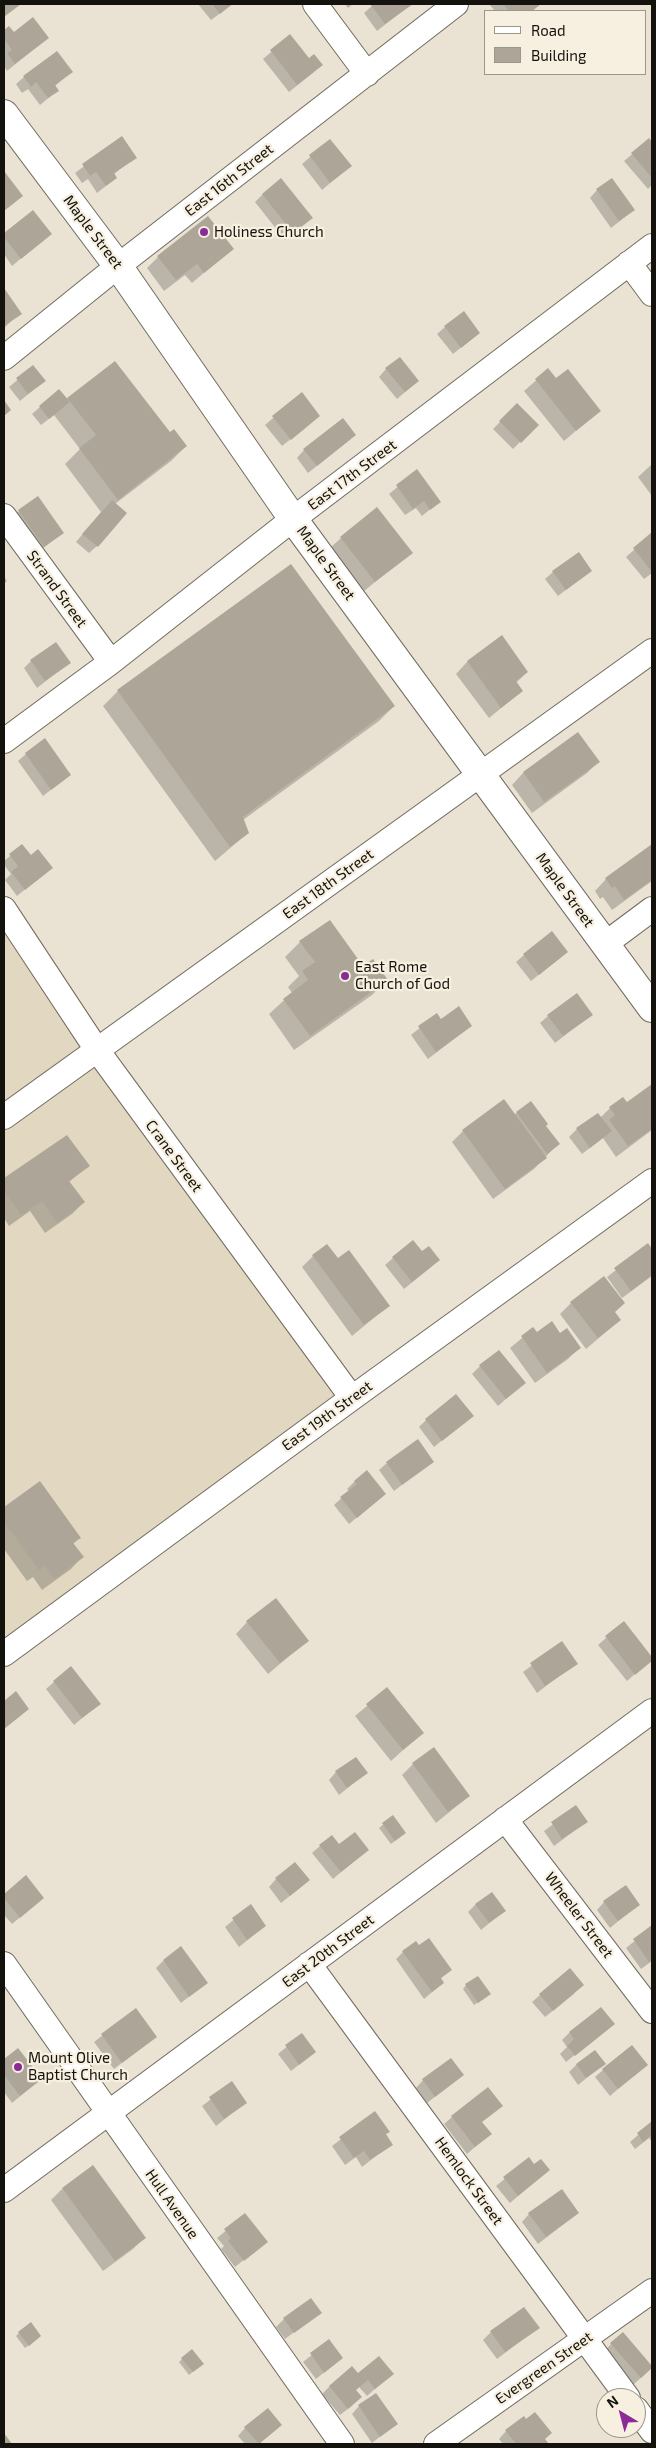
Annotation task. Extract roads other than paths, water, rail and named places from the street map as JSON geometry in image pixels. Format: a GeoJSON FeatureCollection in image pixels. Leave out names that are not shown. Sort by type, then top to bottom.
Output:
{"type":"FeatureCollection","features":[{"type":"Feature","properties":{"kind":"main road","name":"Maple Street"},"geometry":{"type":"LineString","coordinates":[[4,114],[118,266],[294,519],[652,1008]]}},
{"type":"Feature","properties":{"kind":"street"},"geometry":{"type":"LineString","coordinates":[[315,4],[367,74]]}},
{"type":"Feature","properties":{"kind":"street","name":"East 16th Street"},"geometry":{"type":"LineString","coordinates":[[4,358],[118,266],[456,4]]}},
{"type":"Feature","properties":{"kind":"street","name":"East 17th Street"},"geometry":{"type":"LineString","coordinates":[[4,740],[111,662],[294,519],[652,246]]}},
{"type":"Feature","properties":{"kind":"street"},"geometry":{"type":"LineString","coordinates":[[629,263],[652,294]]}},
{"type":"Feature","properties":{"kind":"street","name":"Strand Street"},"geometry":{"type":"LineString","coordinates":[[4,516],[111,662]]}},
{"type":"Feature","properties":{"kind":"street","name":"East 18th Street"},"geometry":{"type":"LineString","coordinates":[[4,1117],[652,651]]}},
{"type":"Feature","properties":{"kind":"street","name":"Crane Street"},"geometry":{"type":"LineString","coordinates":[[4,909],[97,1050],[352,1398]]}},
{"type":"Feature","properties":{"kind":"street"},"geometry":{"type":"LineString","coordinates":[[605,944],[652,910]]}},
{"type":"Feature","properties":{"kind":"street","name":"East 19th Street"},"geometry":{"type":"LineString","coordinates":[[4,1654],[352,1398],[652,1181]]}},
{"type":"Feature","properties":{"kind":"street","name":"East 20th Street"},"geometry":{"type":"LineString","coordinates":[[4,2190],[652,1711]]}},
{"type":"Feature","properties":{"kind":"street","name":"Wheeler Street"},"geometry":{"type":"LineString","coordinates":[[506,1819],[652,2011]]}},
{"type":"Feature","properties":{"kind":"street","name":"Hull Avenue"},"geometry":{"type":"LineString","coordinates":[[4,1964],[342,2444]]}},
{"type":"Feature","properties":{"kind":"street","name":"Hemlock Street"},"geometry":{"type":"LineString","coordinates":[[309,1964],[621,2388]]}},
{"type":"Feature","properties":{"kind":"street","name":"Evergreen Street"},"geometry":{"type":"LineString","coordinates":[[436,2444],[652,2291]]}},
{"type":"Feature","properties":{"kind":"place","name":"Holiness Church"},"geometry":{"type":"Point","coordinates":[204,232]}},
{"type":"Feature","properties":{"kind":"place","name":"East Rome Church of God"},"geometry":{"type":"Point","coordinates":[345,976]}},
{"type":"Feature","properties":{"kind":"place","name":"Mount Olive Baptist Church"},"geometry":{"type":"Point","coordinates":[18,2067]}}]}
